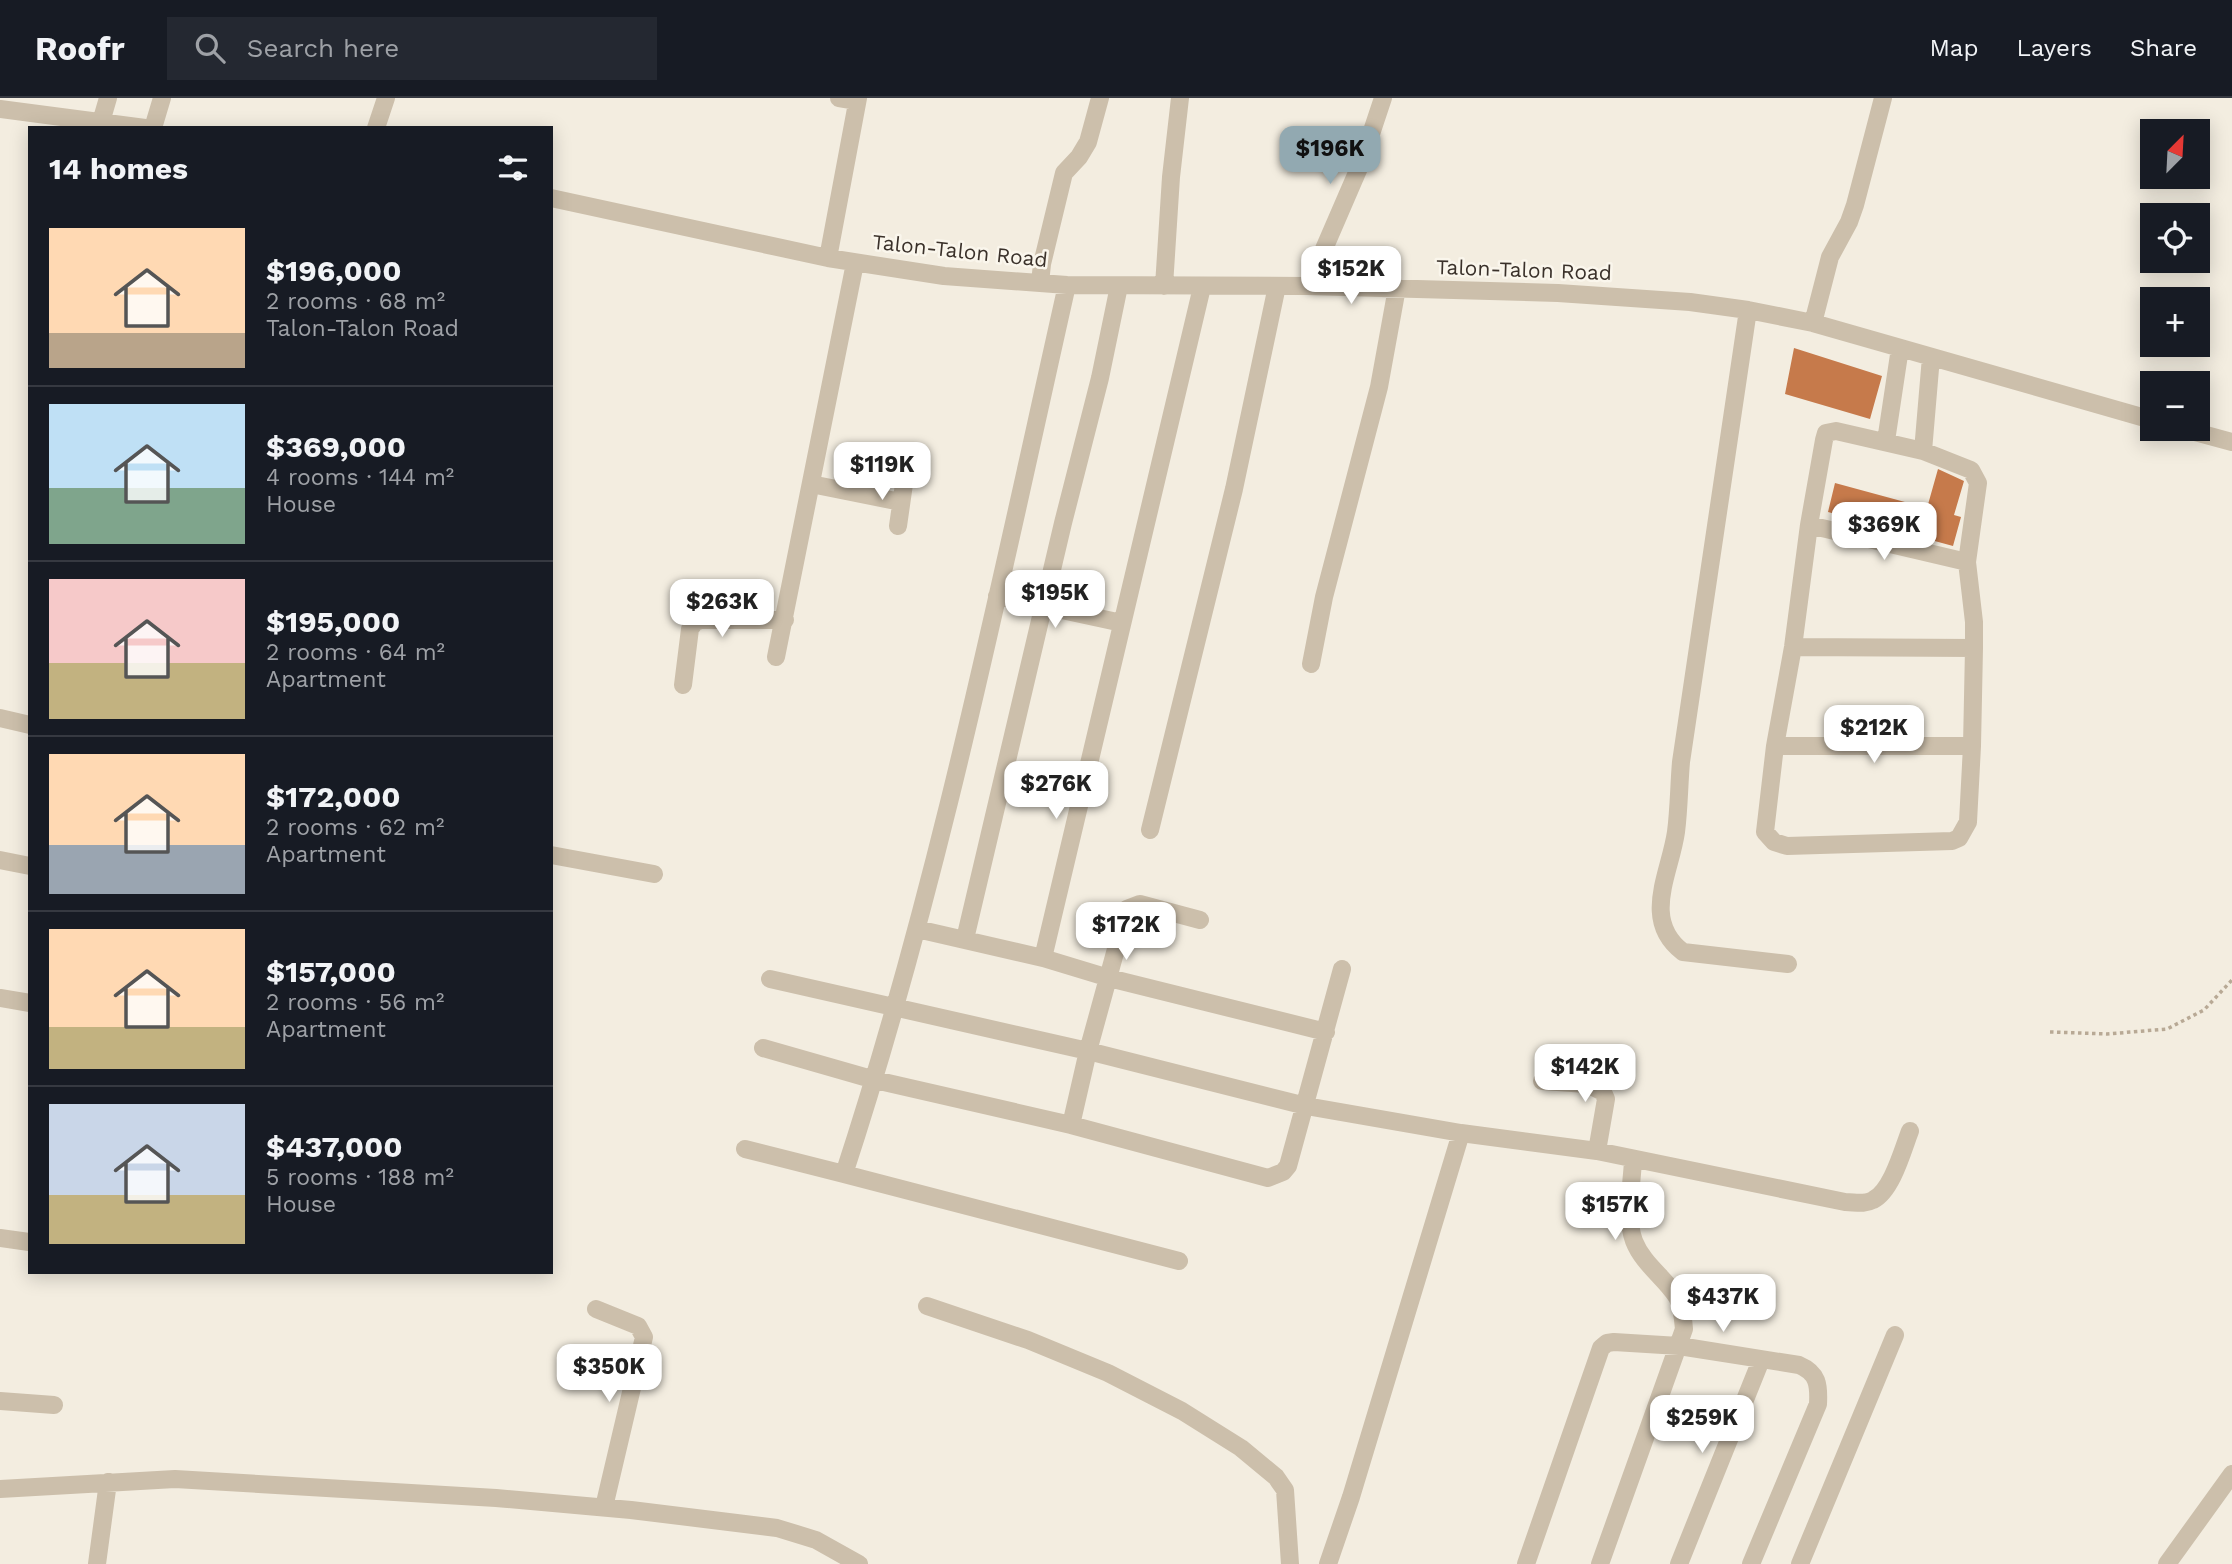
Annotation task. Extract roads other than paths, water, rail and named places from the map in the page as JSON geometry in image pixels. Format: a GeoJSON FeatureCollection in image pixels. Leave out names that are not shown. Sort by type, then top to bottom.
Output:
{"type":"FeatureCollection","features":[{"type":"Feature","properties":{"kind":"street"},"geometry":{"type":"LineString","coordinates":[[101,122],[108,98]]}},
{"type":"Feature","properties":{"kind":"street"},"geometry":{"type":"LineString","coordinates":[[154,126],[162,98]]}},
{"type":"Feature","properties":{"kind":"street"},"geometry":{"type":"LineString","coordinates":[[377,126],[386,98]]}},
{"type":"Feature","properties":{"kind":"street"},"geometry":{"type":"LineString","coordinates":[[828,258],[858,100],[839,98]]}},
{"type":"Feature","properties":{"kind":"street"},"geometry":{"type":"LineString","coordinates":[[1040,283],[1063,173],[1079,157],[1088,142],[1100,98]]}},
{"type":"Feature","properties":{"kind":"street"},"geometry":{"type":"LineString","coordinates":[[1164,286],[1171,177],[1180,98]]}},
{"type":"Feature","properties":{"kind":"street"},"geometry":{"type":"LineString","coordinates":[[1308,286],[1362,160],[1383,98]]}},
{"type":"Feature","properties":{"kind":"street"},"geometry":{"type":"LineString","coordinates":[[1813,323],[1830,257],[1855,205],[1883,98]]}},
{"type":"Feature","properties":{"kind":"street"},"geometry":{"type":"LineString","coordinates":[[0,109],[130,126]]}},
{"type":"Feature","properties":{"kind":"street","name":"Talon-Talon Road"},"geometry":{"type":"LineString","coordinates":[[553,198],[828,258],[944,276],[1067,285],[1397,288],[1559,293],[1690,302],[1813,323],[2140,417]]}},
{"type":"Feature","properties":{"kind":"street"},"geometry":{"type":"LineString","coordinates":[[776,657],[855,263]]}},
{"type":"Feature","properties":{"kind":"street"},"geometry":{"type":"LineString","coordinates":[[844,1174],[875,1080],[917,929],[997,596],[1067,285]]}},
{"type":"Feature","properties":{"kind":"street"},"geometry":{"type":"LineString","coordinates":[[965,939],[1100,378],[1119,286]]}},
{"type":"Feature","properties":{"kind":"street"},"geometry":{"type":"LineString","coordinates":[[1150,830],[1234,489],[1277,286]]}},
{"type":"Feature","properties":{"kind":"street"},"geometry":{"type":"LineString","coordinates":[[1043,958],[1202,287]]}},
{"type":"Feature","properties":{"kind":"street"},"geometry":{"type":"LineString","coordinates":[[1311,664],[1324,597],[1378,387],[1397,288]]}},
{"type":"Feature","properties":{"kind":"street"},"geometry":{"type":"LineString","coordinates":[[1748,310],[1681,762],[1676,833],[1661,894],[1661,921],[1665,935],[1683,952],[1788,964]]}},
{"type":"Feature","properties":{"kind":"street"},"geometry":{"type":"LineString","coordinates":[[1886,441],[1900,348]]}},
{"type":"Feature","properties":{"kind":"street"},"geometry":{"type":"LineString","coordinates":[[1923,451],[1931,357]]}},
{"type":"Feature","properties":{"kind":"street"},"geometry":{"type":"LineString","coordinates":[[1836,431],[1886,441],[1923,451],[1971,470],[1978,483],[1967,562],[1974,622],[1968,822],[1959,838],[1952,841],[1787,846],[1774,842],[1766,832],[1809,525],[1826,433],[1836,431]]}},
{"type":"Feature","properties":{"kind":"street"},"geometry":{"type":"LineString","coordinates":[[2210,436],[2232,442]]}},
{"type":"Feature","properties":{"kind":"street"},"geometry":{"type":"LineString","coordinates":[[811,484],[901,502]]}},
{"type":"Feature","properties":{"kind":"street"},"geometry":{"type":"LineString","coordinates":[[898,526],[904,484]]}},
{"type":"Feature","properties":{"kind":"street"},"geometry":{"type":"LineString","coordinates":[[1809,525],[1967,562]]}},
{"type":"Feature","properties":{"kind":"street"},"geometry":{"type":"LineString","coordinates":[[997,596],[1122,623]]}},
{"type":"Feature","properties":{"kind":"street"},"geometry":{"type":"LineString","coordinates":[[683,685],[690,629],[695,622],[785,620]]}},
{"type":"Feature","properties":{"kind":"street"},"geometry":{"type":"LineString","coordinates":[[1793,647],[1974,648]]}},
{"type":"Feature","properties":{"kind":"street"},"geometry":{"type":"LineString","coordinates":[[0,718],[28,725]]}},
{"type":"Feature","properties":{"kind":"street"},"geometry":{"type":"LineString","coordinates":[[1776,746],[1972,746]]}},
{"type":"Feature","properties":{"kind":"street"},"geometry":{"type":"LineString","coordinates":[[553,855],[654,874]]}},
{"type":"Feature","properties":{"kind":"street"},"geometry":{"type":"LineString","coordinates":[[0,860],[28,866]]}},
{"type":"Feature","properties":{"kind":"street"},"geometry":{"type":"LineString","coordinates":[[1071,1125],[1088,1051],[1127,909],[1140,904],[1199,920]]}},
{"type":"Feature","properties":{"kind":"street"},"geometry":{"type":"LineString","coordinates":[[917,929],[1043,958],[1109,978],[1326,1032]]}},
{"type":"Feature","properties":{"kind":"street"},"geometry":{"type":"LineString","coordinates":[[763,1048],[875,1080],[1071,1125],[1268,1178],[1283,1172],[1288,1166],[1342,968]]}},
{"type":"Feature","properties":{"kind":"street"},"geometry":{"type":"LineString","coordinates":[[770,979],[1088,1051],[1306,1106],[1461,1133],[1597,1152],[1845,1202],[1864,1203],[1881,1194],[1889,1183],[1910,1131]]}},
{"type":"Feature","properties":{"kind":"street"},"geometry":{"type":"LineString","coordinates":[[0,998],[28,1003]]}},
{"type":"Feature","properties":{"kind":"street"},"geometry":{"type":"LineString","coordinates":[[1542,1081],[1587,1084],[1603,1091],[1606,1099],[1597,1152]]}},
{"type":"Feature","properties":{"kind":"street"},"geometry":{"type":"LineString","coordinates":[[1328,1564],[1355,1484],[1461,1133]]}},
{"type":"Feature","properties":{"kind":"street"},"geometry":{"type":"LineString","coordinates":[[744,1149],[1179,1261]]}},
{"type":"Feature","properties":{"kind":"street"},"geometry":{"type":"LineString","coordinates":[[1600,1564],[1684,1329],[1683,1315],[1677,1298],[1656,1274],[1634,1241],[1630,1223],[1633,1160]]}},
{"type":"Feature","properties":{"kind":"street"},"geometry":{"type":"LineString","coordinates":[[0,1238],[28,1242]]}},
{"type":"Feature","properties":{"kind":"street"},"geometry":{"type":"LineString","coordinates":[[927,1306],[1028,1339],[1108,1373],[1182,1411],[1241,1448],[1276,1476],[1285,1490],[1290,1564]]}},
{"type":"Feature","properties":{"kind":"street"},"geometry":{"type":"LineString","coordinates":[[596,1309],[638,1326],[644,1337],[604,1507]]}},
{"type":"Feature","properties":{"kind":"street"},"geometry":{"type":"LineString","coordinates":[[1800,1564],[1895,1335]]}},
{"type":"Feature","properties":{"kind":"street"},"geometry":{"type":"LineString","coordinates":[[1526,1564],[1601,1348],[1614,1342],[1679,1346],[1799,1365],[1814,1374],[1819,1385],[1818,1404],[1751,1564]]}},
{"type":"Feature","properties":{"kind":"street"},"geometry":{"type":"LineString","coordinates":[[1679,1564],[1761,1360]]}},
{"type":"Feature","properties":{"kind":"street"},"geometry":{"type":"LineString","coordinates":[[0,1401],[54,1405]]}},
{"type":"Feature","properties":{"kind":"street"},"geometry":{"type":"LineString","coordinates":[[2166,1564],[2232,1474]]}},
{"type":"Feature","properties":{"kind":"street"},"geometry":{"type":"LineString","coordinates":[[0,1489],[175,1479],[604,1507],[776,1528],[816,1540],[859,1564]]}},
{"type":"Feature","properties":{"kind":"street"},"geometry":{"type":"LineString","coordinates":[[97,1564],[108,1482]]}}]}
